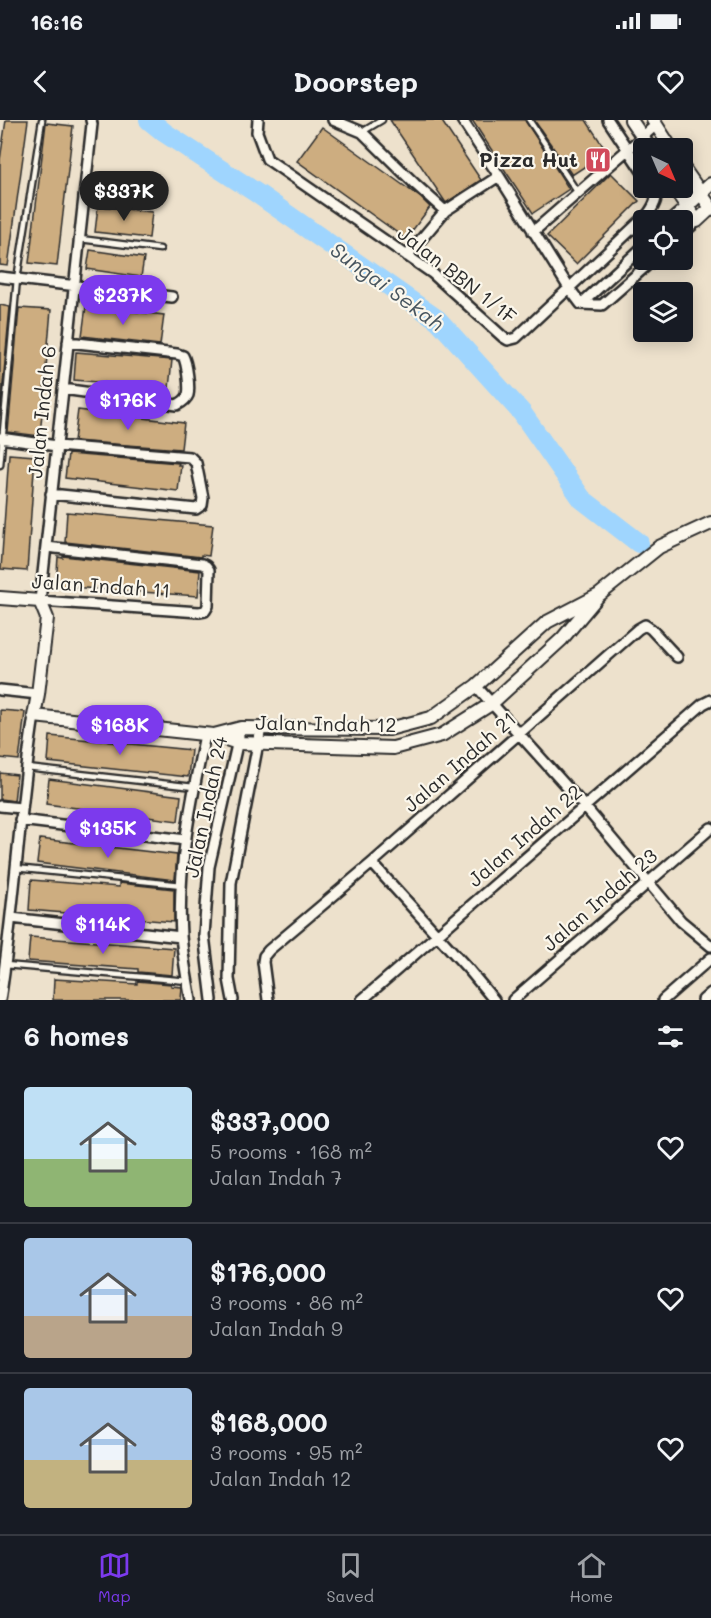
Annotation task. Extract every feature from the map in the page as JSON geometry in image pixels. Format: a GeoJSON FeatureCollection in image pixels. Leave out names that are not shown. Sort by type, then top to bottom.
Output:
{"type":"FeatureCollection","features":[{"type":"Feature","properties":{"kind":"street","name":"Jalan Indah 6"},"geometry":{"type":"LineString","coordinates":[[40,602],[86,188],[91,120]]}},
{"type":"Feature","properties":{"kind":"street","name":"Jalan BBN 1/1F"},"geometry":{"type":"LineString","coordinates":[[258,120],[257,132],[267,159],[432,273],[508,340],[516,338],[649,213],[656,202],[655,198]]}},
{"type":"Feature","properties":{"kind":"street"},"geometry":{"type":"LineString","coordinates":[[333,120],[362,132],[445,211]]}},
{"type":"Feature","properties":{"kind":"street"},"geometry":{"type":"LineString","coordinates":[[462,120],[580,304]]}},
{"type":"Feature","properties":{"kind":"street"},"geometry":{"type":"LineString","coordinates":[[608,120],[633,158]]}},
{"type":"Feature","properties":{"kind":"street"},"geometry":{"type":"LineString","coordinates":[[632,120],[642,136]]}},
{"type":"Feature","properties":{"kind":"street"},"geometry":{"type":"LineString","coordinates":[[533,232],[627,150],[654,122],[664,138]]}},
{"type":"Feature","properties":{"kind":"street"},"geometry":{"type":"LineString","coordinates":[[407,256],[445,211],[499,176]]}},
{"type":"Feature","properties":{"kind":"street"},"geometry":{"type":"LineString","coordinates":[[693,183],[711,208],[693,224]]}},
{"type":"Feature","properties":{"kind":"street"},"geometry":{"type":"LineString","coordinates":[[683,210],[711,184]]}},
{"type":"Feature","properties":{"kind":"street"},"geometry":{"type":"LineString","coordinates":[[86,188],[153,197]]}},
{"type":"Feature","properties":{"kind":"street"},"geometry":{"type":"LineString","coordinates":[[680,198],[697,221]]}},
{"type":"Feature","properties":{"kind":"street"},"geometry":{"type":"LineString","coordinates":[[580,304],[633,256]]}},
{"type":"Feature","properties":{"kind":"street"},"geometry":{"type":"LineString","coordinates":[[580,304],[602,305],[642,270]]}},
{"type":"Feature","properties":{"kind":"street"},"geometry":{"type":"LineString","coordinates":[[0,277],[172,297]]}},
{"type":"Feature","properties":{"kind":"street"},"geometry":{"type":"LineString","coordinates":[[63,389],[177,405],[188,395],[186,362],[183,356],[68,342]]}},
{"type":"Feature","properties":{"kind":"street"},"geometry":{"type":"LineString","coordinates":[[1,438],[57,446],[190,457],[196,463],[203,498],[202,505],[196,509],[51,494]]}},
{"type":"Feature","properties":{"kind":"street","name":"Jalan Indah 12"},"geometry":{"type":"LineString","coordinates":[[209,735],[241,728],[389,729],[431,718],[476,686],[548,622],[599,595],[658,548],[711,523]]}},
{"type":"Feature","properties":{"kind":"street","name":"Jalan Indah 11"},"geometry":{"type":"LineString","coordinates":[[0,598],[199,612],[208,606],[208,570],[202,564],[46,547]]}},
{"type":"Feature","properties":{"kind":"street","name":"Jalan Indah 12"},"geometry":{"type":"LineString","coordinates":[[34,716],[209,735],[238,743],[393,748],[442,735],[491,704],[562,639],[599,595]]}},
{"type":"Feature","properties":{"kind":"street"},"geometry":{"type":"LineString","coordinates":[[0,1000],[11,918],[21,808],[47,618],[40,602]]}},
{"type":"Feature","properties":{"kind":"street","name":"Jalan Indah 21"},"geometry":{"type":"LineString","coordinates":[[268,1000],[263,962],[269,950],[372,863],[638,629],[645,625],[651,629],[677,657]]}},
{"type":"Feature","properties":{"kind":"street"},"geometry":{"type":"LineString","coordinates":[[476,686],[585,807],[681,921],[711,946]]}},
{"type":"Feature","properties":{"kind":"street"},"geometry":{"type":"LineString","coordinates":[[0,690],[38,694]]}},
{"type":"Feature","properties":{"kind":"street","name":"Jalan Indah 22"},"geometry":{"type":"LineString","coordinates":[[362,1000],[703,704],[711,700]]}},
{"type":"Feature","properties":{"kind":"street","name":"Jalan Indah 24"},"geometry":{"type":"LineString","coordinates":[[212,1000],[204,935],[209,867],[241,728]]}},
{"type":"Feature","properties":{"kind":"street","name":"Jalan Indah 24"},"geometry":{"type":"LineString","coordinates":[[233,1000],[229,979],[231,883],[261,729]]}},
{"type":"Feature","properties":{"kind":"street"},"geometry":{"type":"LineString","coordinates":[[191,1000],[182,937],[182,885],[194,787],[209,735]]}},
{"type":"Feature","properties":{"kind":"street"},"geometry":{"type":"LineString","coordinates":[[0,806],[21,808]]}},
{"type":"Feature","properties":{"kind":"street"},"geometry":{"type":"LineString","coordinates":[[20,820],[186,840]]}},
{"type":"Feature","properties":{"kind":"street","name":"Jalan Indah 23"},"geometry":{"type":"LineString","coordinates":[[513,1000],[711,828]]}},
{"type":"Feature","properties":{"kind":"street"},"geometry":{"type":"LineString","coordinates":[[372,863],[494,1000]]}},
{"type":"Feature","properties":{"kind":"street"},"geometry":{"type":"LineString","coordinates":[[11,918],[182,937]]}},
{"type":"Feature","properties":{"kind":"street"},"geometry":{"type":"LineString","coordinates":[[663,1000],[711,958]]}},
{"type":"Feature","properties":{"kind":"street"},"geometry":{"type":"LineString","coordinates":[[703,1000],[711,993]]}},
{"type":"Feature","properties":{"kind":"lane"},"geometry":{"type":"LineString","coordinates":[[0,465],[17,279],[42,120]]}},
{"type":"Feature","properties":{"kind":"lane"},"geometry":{"type":"LineString","coordinates":[[362,132],[382,120]]}},
{"type":"Feature","properties":{"kind":"lane"},"geometry":{"type":"LineString","coordinates":[[529,120],[578,193]]}},
{"type":"Feature","properties":{"kind":"lane"},"geometry":{"type":"LineString","coordinates":[[79,239],[160,249]]}},
{"type":"Feature","properties":{"kind":"lane"},"geometry":{"type":"LineString","coordinates":[[26,768],[194,787]]}},
{"type":"Feature","properties":{"kind":"lane"},"geometry":{"type":"LineString","coordinates":[[15,868],[182,885]]}},
{"type":"Feature","properties":{"kind":"lane"},"geometry":{"type":"LineString","coordinates":[[4,960],[188,981]]}},
{"type":"Feature","properties":{"kind":"building"},"geometry":{"type":"Polygon","coordinates":[[[6,120],[28,120],[8,266],[0,265],[0,160],[6,120]]]}},
{"type":"Feature","properties":{"kind":"building"},"geometry":{"type":"Polygon","coordinates":[[[390,120],[441,120],[481,180],[446,203],[390,120]]]}},
{"type":"Feature","properties":{"kind":"building"},"geometry":{"type":"Polygon","coordinates":[[[472,120],[525,120],[569,189],[533,213],[472,120]]]}},
{"type":"Feature","properties":{"kind":"building"},"geometry":{"type":"Polygon","coordinates":[[[534,120],[586,120],[607,152],[572,175],[534,120]]]}},
{"type":"Feature","properties":{"kind":"building"},"geometry":{"type":"Polygon","coordinates":[[[46,123],[73,126],[57,266],[29,263],[46,123]]]}},
{"type":"Feature","properties":{"kind":"building"},"geometry":{"type":"Polygon","coordinates":[[[322,127],[421,198],[430,207],[406,239],[297,161],[322,127]]]}},
{"type":"Feature","properties":{"kind":"building"},"geometry":{"type":"Polygon","coordinates":[[[611,173],[633,195],[633,198],[639,201],[576,264],[547,236],[611,173]]]}},
{"type":"Feature","properties":{"kind":"building"},"geometry":{"type":"Polygon","coordinates":[[[98,206],[152,212],[149,238],[95,232],[98,206]]]}},
{"type":"Feature","properties":{"kind":"building"},"geometry":{"type":"Polygon","coordinates":[[[90,250],[144,258],[141,277],[87,269],[90,250]]]}},
{"type":"Feature","properties":{"kind":"building"},"geometry":{"type":"Polygon","coordinates":[[[0,305],[10,307],[0,416],[0,305]]]}},
{"type":"Feature","properties":{"kind":"building"},"geometry":{"type":"Polygon","coordinates":[[[86,306],[164,315],[160,345],[82,336],[86,306]]]}},
{"type":"Feature","properties":{"kind":"building"},"geometry":{"type":"Polygon","coordinates":[[[19,308],[51,310],[40,436],[8,432],[19,308]]]}},
{"type":"Feature","properties":{"kind":"building"},"geometry":{"type":"Polygon","coordinates":[[[76,352],[172,360],[169,388],[74,380],[76,352]]]}},
{"type":"Feature","properties":{"kind":"building"},"geometry":{"type":"Polygon","coordinates":[[[78,410],[184,423],[181,449],[74,441],[78,410]]]}},
{"type":"Feature","properties":{"kind":"building"},"geometry":{"type":"Polygon","coordinates":[[[9,454],[35,456],[27,571],[1,569],[9,454]]]}},
{"type":"Feature","properties":{"kind":"building"},"geometry":{"type":"Polygon","coordinates":[[[68,454],[179,463],[178,465],[181,465],[178,491],[65,478],[68,454]]]}},
{"type":"Feature","properties":{"kind":"building"},"geometry":{"type":"Polygon","coordinates":[[[67,512],[213,525],[209,556],[65,542],[67,512]]]}},
{"type":"Feature","properties":{"kind":"building"},"geometry":{"type":"Polygon","coordinates":[[[63,556],[200,571],[198,596],[56,586],[58,557],[63,558],[63,556]]]}},
{"type":"Feature","properties":{"kind":"building"},"geometry":{"type":"Polygon","coordinates":[[[0,710],[25,712],[19,760],[0,758],[0,710]]]}},
{"type":"Feature","properties":{"kind":"building"},"geometry":{"type":"Polygon","coordinates":[[[50,736],[191,750],[188,777],[48,762],[50,736]]]}},
{"type":"Feature","properties":{"kind":"building"},"geometry":{"type":"Polygon","coordinates":[[[0,773],[17,775],[14,801],[0,799],[0,773]]]}},
{"type":"Feature","properties":{"kind":"building"},"geometry":{"type":"Polygon","coordinates":[[[49,779],[181,796],[178,821],[46,804],[49,779]]]}},
{"type":"Feature","properties":{"kind":"building"},"geometry":{"type":"Polygon","coordinates":[[[40,839],[177,855],[175,880],[37,863],[40,839]]]}},
{"type":"Feature","properties":{"kind":"building"},"geometry":{"type":"Polygon","coordinates":[[[31,880],[119,887],[119,883],[174,889],[174,922],[29,910],[31,880]]]}},
{"type":"Feature","properties":{"kind":"building"},"geometry":{"type":"Polygon","coordinates":[[[30,937],[174,948],[172,975],[138,972],[138,969],[28,961],[30,937]]]}},
{"type":"Feature","properties":{"kind":"building"},"geometry":{"type":"Polygon","coordinates":[[[54,979],[171,984],[171,986],[182,987],[181,1000],[53,1000],[54,979]]]}},
{"type":"Feature","properties":{"kind":"waterway","name":"Sungai Sekah"},"geometry":{"type":"LineString","coordinates":[[149,120],[438,320],[522,413],[582,499],[639,543]]}},
{"type":"Feature","properties":{"kind":"place","name":"Pizza Hut"},"geometry":{"type":"Point","coordinates":[598,160]}}]}
